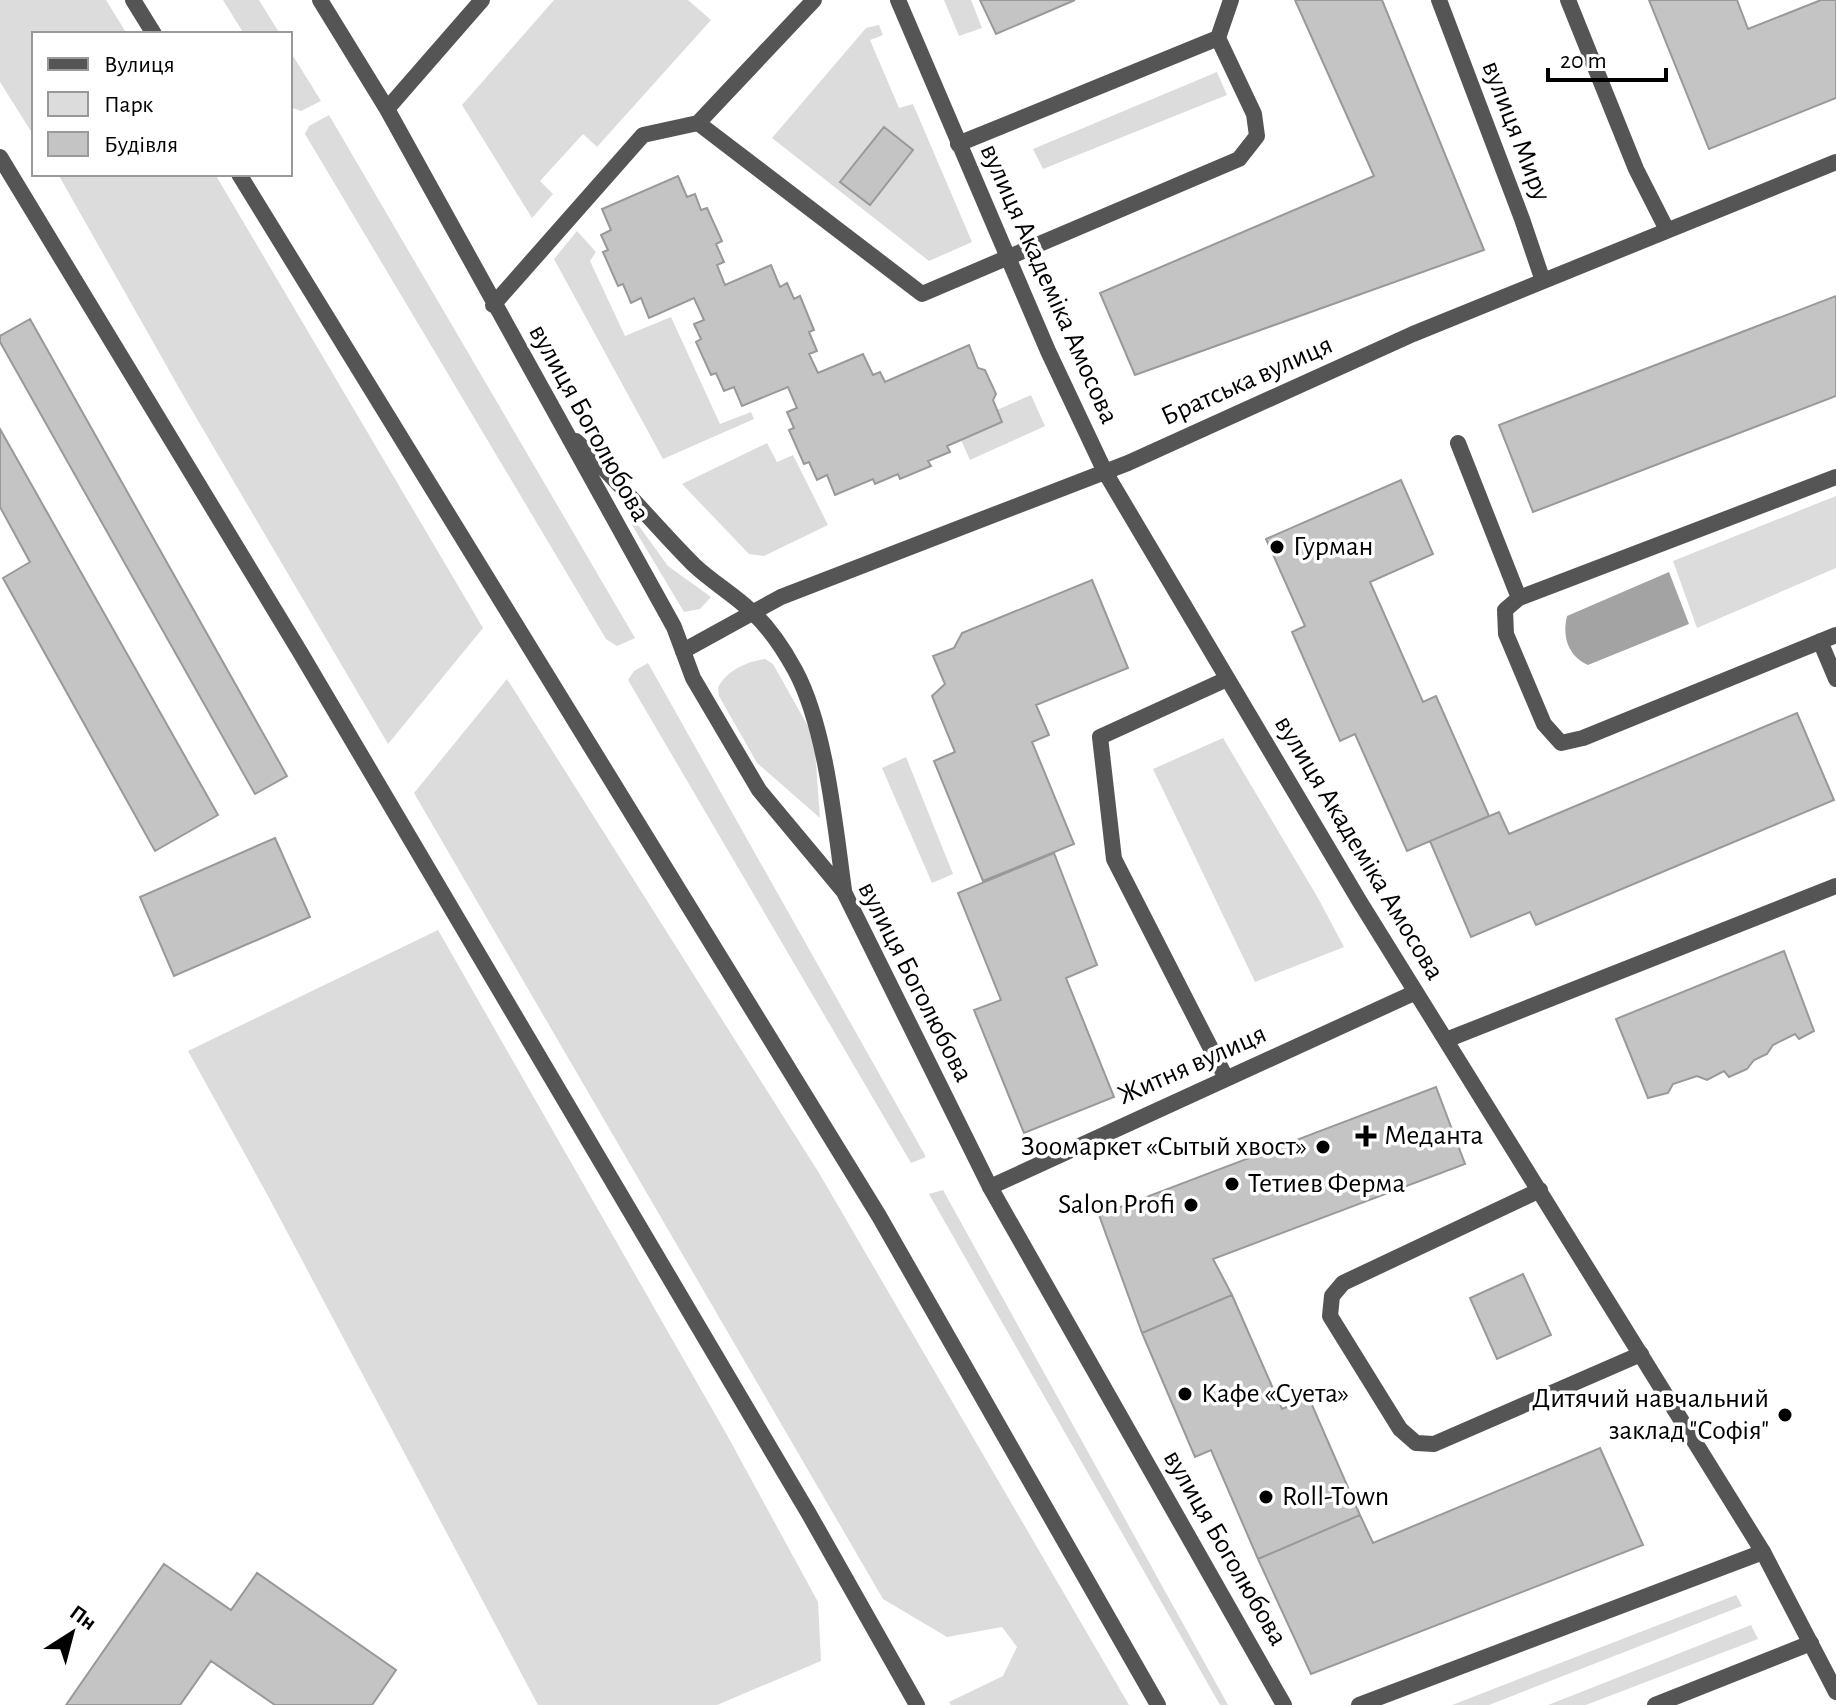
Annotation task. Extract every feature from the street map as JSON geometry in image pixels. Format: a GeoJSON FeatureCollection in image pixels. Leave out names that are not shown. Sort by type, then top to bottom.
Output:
{"type":"FeatureCollection","features":[{"type":"Feature","properties":{"kind":"street"},"geometry":{"type":"LineString","coordinates":[[133,0],[153,32]]}},
{"type":"Feature","properties":{"kind":"street","name":"вулиця Боголюбова"},"geometry":{"type":"LineString","coordinates":[[320,0],[387,109],[674,627],[693,678],[759,790],[844,892],[990,1187],[1284,1705]]}},
{"type":"Feature","properties":{"kind":"street"},"geometry":{"type":"LineString","coordinates":[[387,109],[482,0]]}},
{"type":"Feature","properties":{"kind":"street"},"geometry":{"type":"LineString","coordinates":[[493,305],[643,135],[698,123],[814,0]]}},
{"type":"Feature","properties":{"kind":"street","name":"вулиця Академіка Амосова"},"geometry":{"type":"LineString","coordinates":[[898,0],[1048,351],[1105,472],[1416,992],[1763,1552],[1836,1692]]}},
{"type":"Feature","properties":{"kind":"street"},"geometry":{"type":"LineString","coordinates":[[698,123],[922,294],[1239,159],[1257,136],[1254,114],[1218,38],[1231,0]]}},
{"type":"Feature","properties":{"kind":"street","name":"вулиця Миру"},"geometry":{"type":"LineString","coordinates":[[1439,0],[1543,281]]}},
{"type":"Feature","properties":{"kind":"street"},"geometry":{"type":"LineString","coordinates":[[1568,0],[1636,169],[1667,230]]}},
{"type":"Feature","properties":{"kind":"street"},"geometry":{"type":"LineString","coordinates":[[958,144],[1218,38]]}},
{"type":"Feature","properties":{"kind":"street"},"geometry":{"type":"LineString","coordinates":[[0,157],[300,652],[801,1500],[917,1705]]}},
{"type":"Feature","properties":{"kind":"street","name":"Братська вулиця"},"geometry":{"type":"LineString","coordinates":[[683,651],[781,597],[1105,472],[1413,334],[1836,162]]}},
{"type":"Feature","properties":{"kind":"street"},"geometry":{"type":"LineString","coordinates":[[240,176],[879,1216],[1158,1705]]}},
{"type":"Feature","properties":{"kind":"street"},"geometry":{"type":"LineString","coordinates":[[563,429],[613,476],[703,573],[753,612],[796,671],[814,719],[834,816],[844,892]]}},
{"type":"Feature","properties":{"kind":"street"},"geometry":{"type":"LineString","coordinates":[[1458,443],[1519,598]]}},
{"type":"Feature","properties":{"kind":"street"},"geometry":{"type":"LineString","coordinates":[[1836,477],[1519,598],[1505,610],[1506,634],[1544,724],[1561,743],[1583,738],[1828,638],[1836,679]]}},
{"type":"Feature","properties":{"kind":"street"},"geometry":{"type":"LineString","coordinates":[[1226,1078],[1114,859],[1100,737],[1227,679]]}},
{"type":"Feature","properties":{"kind":"street"},"geometry":{"type":"LineString","coordinates":[[1446,1040],[1836,886]]}},
{"type":"Feature","properties":{"kind":"street","name":"Житня вулиця"},"geometry":{"type":"LineString","coordinates":[[990,1187],[1416,992]]}},
{"type":"Feature","properties":{"kind":"street"},"geometry":{"type":"LineString","coordinates":[[1540,1190],[1343,1283],[1332,1296],[1330,1316],[1400,1429],[1416,1443],[1434,1444],[1641,1354]]}},
{"type":"Feature","properties":{"kind":"street"},"geometry":{"type":"LineString","coordinates":[[1359,1705],[1763,1552]]}},
{"type":"Feature","properties":{"kind":"street"},"geometry":{"type":"LineString","coordinates":[[1655,1705],[1811,1643]]}},
{"type":"Feature","properties":{"kind":"green space"},"geometry":{"type":"Polygon","coordinates":[[[0,0],[106,0],[126,32],[32,32],[32,133],[0,82],[0,0]]]}},
{"type":"Feature","properties":{"kind":"green space"},"geometry":{"type":"Polygon","coordinates":[[[223,0],[259,0],[279,32],[243,32],[223,0]]]}},
{"type":"Feature","properties":{"kind":"green space"},"geometry":{"type":"Polygon","coordinates":[[[554,0],[688,0],[711,20],[597,147],[583,134],[540,181],[553,194],[532,218],[462,105],[554,0]]]}},
{"type":"Feature","properties":{"kind":"green space"},"geometry":{"type":"Polygon","coordinates":[[[944,0],[971,0],[982,28],[959,36],[944,0]]]}},
{"type":"Feature","properties":{"kind":"green space"},"geometry":{"type":"Polygon","coordinates":[[[879,25],[883,35],[870,40],[899,108],[913,104],[972,242],[929,261],[772,138],[866,28],[879,25]]]}},
{"type":"Feature","properties":{"kind":"green space"},"geometry":{"type":"Polygon","coordinates":[[[292,54],[321,101],[301,111],[292,108],[292,54]]]}},
{"type":"Feature","properties":{"kind":"green space"},"geometry":{"type":"Polygon","coordinates":[[[1217,72],[1227,95],[1043,169],[1033,149],[1217,72]]]}},
{"type":"Feature","properties":{"kind":"green space"},"geometry":{"type":"Polygon","coordinates":[[[329,115],[635,638],[617,646],[606,639],[305,134],[309,126],[329,115]]]}},
{"type":"Feature","properties":{"kind":"green space"},"geometry":{"type":"Polygon","coordinates":[[[59,176],[216,176],[483,628],[388,744],[187,402],[59,176]]]}},
{"type":"Feature","properties":{"kind":"green space"},"geometry":{"type":"Polygon","coordinates":[[[577,231],[596,252],[590,261],[625,336],[671,317],[720,424],[751,412],[754,419],[663,459],[554,259],[577,231]]]}},
{"type":"Feature","properties":{"kind":"green space"},"geometry":{"type":"Polygon","coordinates":[[[1031,395],[1045,426],[970,460],[961,440],[1002,422],[997,410],[1031,395]]]}},
{"type":"Feature","properties":{"kind":"green space"},"geometry":{"type":"Polygon","coordinates":[[[767,443],[777,462],[793,455],[828,525],[764,556],[749,554],[682,484],[767,443]]]}},
{"type":"Feature","properties":{"kind":"green space"},"geometry":{"type":"Polygon","coordinates":[[[1836,496],[1836,568],[1697,628],[1673,561],[1836,496]]]}},
{"type":"Feature","properties":{"kind":"green space"},"geometry":{"type":"Polygon","coordinates":[[[636,522],[668,566],[711,597],[700,609],[684,612],[632,525],[636,522]]]}},
{"type":"Feature","properties":{"kind":"green space"},"geometry":{"type":"Polygon","coordinates":[[[765,659],[773,664],[814,737],[820,818],[757,763],[719,696],[721,682],[731,672],[765,659]]]}},
{"type":"Feature","properties":{"kind":"green space"},"geometry":{"type":"Polygon","coordinates":[[[648,663],[926,1157],[911,1163],[628,680],[634,671],[648,663]]]}},
{"type":"Feature","properties":{"kind":"green space"},"geometry":{"type":"Polygon","coordinates":[[[507,679],[819,1173],[1129,1705],[951,1705],[949,1702],[1003,1676],[1017,1647],[1002,1627],[947,1637],[883,1599],[414,793],[507,679]]]}},
{"type":"Feature","properties":{"kind":"green space"},"geometry":{"type":"Polygon","coordinates":[[[1223,738],[1344,947],[1255,982],[1153,769],[1223,738]]]}},
{"type":"Feature","properties":{"kind":"green space"},"geometry":{"type":"Polygon","coordinates":[[[906,757],[953,874],[932,883],[882,768],[906,757]]]}},
{"type":"Feature","properties":{"kind":"green space"},"geometry":{"type":"Polygon","coordinates":[[[438,930],[727,1435],[818,1602],[821,1661],[717,1705],[538,1705],[188,1051],[438,930]]]}},
{"type":"Feature","properties":{"kind":"green space"},"geometry":{"type":"Polygon","coordinates":[[[943,1190],[1228,1705],[1220,1705],[929,1194],[943,1190]]]}},
{"type":"Feature","properties":{"kind":"green space"},"geometry":{"type":"Polygon","coordinates":[[[1736,1595],[1742,1606],[1489,1705],[1452,1705],[1736,1595]]]}},
{"type":"Feature","properties":{"kind":"green space"},"geometry":{"type":"Polygon","coordinates":[[[1751,1625],[1758,1639],[1586,1705],[1548,1705],[1751,1625]]]}},
{"type":"Feature","properties":{"kind":"shaded area"},"geometry":{"type":"Polygon","coordinates":[[[1669,572],[1689,624],[1588,665],[1571,651],[1565,631],[1567,616],[1669,572]]]}},
{"type":"Feature","properties":{"kind":"building"},"geometry":{"type":"Polygon","coordinates":[[[980,0],[1075,0],[996,34],[980,0]]]}},
{"type":"Feature","properties":{"kind":"building"},"geometry":{"type":"Polygon","coordinates":[[[1295,0],[1382,0],[1484,250],[1135,375],[1100,293],[1374,176],[1295,0]]]}},
{"type":"Feature","properties":{"kind":"building"},"geometry":{"type":"Polygon","coordinates":[[[1649,0],[1737,0],[1748,29],[1821,0],[1836,0],[1836,98],[1709,149],[1649,0]]]}},
{"type":"Feature","properties":{"kind":"building"},"geometry":{"type":"Polygon","coordinates":[[[884,127],[913,150],[870,205],[840,182],[884,127]]]}},
{"type":"Feature","properties":{"kind":"building"},"geometry":{"type":"Polygon","coordinates":[[[678,176],[687,197],[695,194],[701,210],[707,208],[722,241],[716,244],[724,262],[717,265],[725,285],[771,265],[780,287],[787,283],[794,299],[800,296],[814,330],[809,332],[817,351],[809,354],[818,373],[863,354],[873,375],[880,372],[885,382],[969,345],[978,368],[985,370],[996,394],[993,400],[1002,422],[947,446],[950,452],[928,461],[931,466],[900,479],[898,474],[875,484],[873,479],[835,495],[827,475],[817,480],[809,462],[804,464],[789,430],[794,428],[787,412],[797,408],[788,387],[742,406],[734,387],[724,391],[716,373],[711,375],[696,342],[701,339],[694,324],[704,320],[694,298],[649,318],[641,298],[631,303],[623,284],[618,286],[603,252],[608,250],[601,235],[611,230],[602,209],[678,176]]]}},
{"type":"Feature","properties":{"kind":"building"},"geometry":{"type":"Polygon","coordinates":[[[1836,296],[1836,396],[1533,512],[1499,425],[1836,296]]]}},
{"type":"Feature","properties":{"kind":"building"},"geometry":{"type":"Polygon","coordinates":[[[30,319],[287,776],[255,794],[0,342],[0,336],[30,319]]]}},
{"type":"Feature","properties":{"kind":"building"},"geometry":{"type":"Polygon","coordinates":[[[0,429],[218,815],[155,851],[3,578],[30,562],[0,507],[0,429]]]}},
{"type":"Feature","properties":{"kind":"building"},"geometry":{"type":"Polygon","coordinates":[[[1401,480],[1433,554],[1370,582],[1423,702],[1436,696],[1489,816],[1407,851],[1355,734],[1340,741],[1292,632],[1305,626],[1266,539],[1401,480]]]}},
{"type":"Feature","properties":{"kind":"building"},"geometry":{"type":"Polygon","coordinates":[[[1092,580],[1128,668],[1036,705],[1049,735],[1032,742],[1074,844],[983,881],[934,761],[955,752],[932,696],[945,684],[933,656],[954,648],[962,633],[1092,580]]]}},
{"type":"Feature","properties":{"kind":"building"},"geometry":{"type":"Polygon","coordinates":[[[1797,713],[1834,800],[1536,925],[1530,912],[1471,937],[1430,841],[1499,812],[1509,834],[1797,713]]]}},
{"type":"Feature","properties":{"kind":"building"},"geometry":{"type":"Polygon","coordinates":[[[275,838],[310,917],[174,976],[140,897],[275,838]]]}},
{"type":"Feature","properties":{"kind":"building"},"geometry":{"type":"Polygon","coordinates":[[[1054,853],[1097,965],[1066,978],[1114,1097],[1024,1133],[974,1010],[1001,1000],[958,893],[1054,853]]]}},
{"type":"Feature","properties":{"kind":"building"},"geometry":{"type":"Polygon","coordinates":[[[1784,951],[1814,1031],[1799,1039],[1795,1034],[1773,1045],[1767,1054],[1754,1060],[1747,1069],[1729,1077],[1724,1071],[1707,1080],[1697,1076],[1673,1084],[1668,1093],[1648,1098],[1616,1019],[1784,951]]]}},
{"type":"Feature","properties":{"kind":"building"},"geometry":{"type":"Polygon","coordinates":[[[1436,1087],[1465,1164],[1213,1259],[1232,1295],[1142,1333],[1099,1215],[1436,1087]]]}},
{"type":"Feature","properties":{"kind":"building"},"geometry":{"type":"Polygon","coordinates":[[[1523,1274],[1551,1335],[1497,1359],[1470,1298],[1523,1274]]]}},
{"type":"Feature","properties":{"kind":"building"},"geometry":{"type":"Polygon","coordinates":[[[1232,1295],[1282,1409],[1309,1398],[1360,1515],[1258,1559],[1211,1450],[1195,1457],[1142,1333],[1232,1295]]]}},
{"type":"Feature","properties":{"kind":"building"},"geometry":{"type":"Polygon","coordinates":[[[1600,1448],[1643,1545],[1311,1674],[1258,1559],[1360,1515],[1373,1543],[1600,1448]]]}},
{"type":"Feature","properties":{"kind":"building"},"geometry":{"type":"Polygon","coordinates":[[[164,1564],[231,1610],[257,1573],[396,1670],[372,1705],[275,1705],[211,1661],[180,1705],[66,1705],[164,1564]]]}},
{"type":"Feature","properties":{"kind":"place","name":"Гурман"},"geometry":{"type":"Point","coordinates":[1277,547]}},
{"type":"Feature","properties":{"kind":"place","name":"Меданта"},"geometry":{"type":"Point","coordinates":[1366,1136]}},
{"type":"Feature","properties":{"kind":"place","name":"Зоомаркет «Сытый хвост»"},"geometry":{"type":"Point","coordinates":[1323,1147]}},
{"type":"Feature","properties":{"kind":"place","name":"Тетиев Ферма"},"geometry":{"type":"Point","coordinates":[1232,1184]}},
{"type":"Feature","properties":{"kind":"place","name":"Salon Profi"},"geometry":{"type":"Point","coordinates":[1191,1205]}},
{"type":"Feature","properties":{"kind":"place","name":"Кафе «Суета»"},"geometry":{"type":"Point","coordinates":[1185,1394]}},
{"type":"Feature","properties":{"kind":"place","name":"Дитячий навчальний заклад \"Софія\""},"geometry":{"type":"Point","coordinates":[1785,1415]}},
{"type":"Feature","properties":{"kind":"place","name":"Roll-Town"},"geometry":{"type":"Point","coordinates":[1266,1497]}}]}
